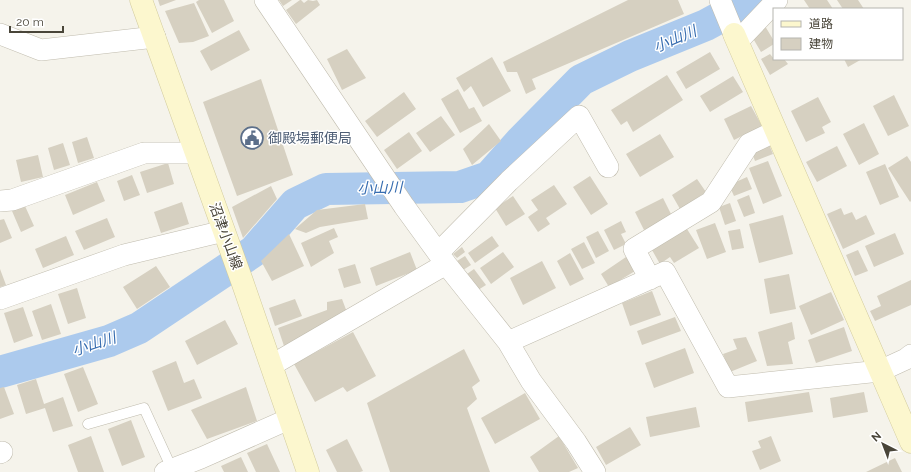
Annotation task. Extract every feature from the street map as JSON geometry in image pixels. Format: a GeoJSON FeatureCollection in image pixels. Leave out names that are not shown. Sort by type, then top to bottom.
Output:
{"type":"FeatureCollection","features":[{"type":"Feature","properties":{"kind":"main road","name":"沼津小山線"},"geometry":{"type":"LineString","coordinates":[[142,0],[272,365],[308,472]]}},
{"type":"Feature","properties":{"kind":"main road"},"geometry":{"type":"LineString","coordinates":[[736,37],[911,442]]}},
{"type":"Feature","properties":{"kind":"street"},"geometry":{"type":"LineString","coordinates":[[265,0],[380,172],[442,259],[508,342],[531,381],[576,442],[595,472]]}},
{"type":"Feature","properties":{"kind":"street"},"geometry":{"type":"LineString","coordinates":[[719,1],[736,37],[776,0]]}},
{"type":"Feature","properties":{"kind":"street"},"geometry":{"type":"LineString","coordinates":[[0,34],[41,50],[155,37]]}},
{"type":"Feature","properties":{"kind":"street"},"geometry":{"type":"LineString","coordinates":[[272,365],[442,259],[509,181],[579,116],[608,167]]}},
{"type":"Feature","properties":{"kind":"street"},"geometry":{"type":"LineString","coordinates":[[650,279],[634,249],[711,202],[749,144],[776,130]]}},
{"type":"Feature","properties":{"kind":"street"},"geometry":{"type":"LineString","coordinates":[[0,201],[12,200],[144,153],[196,153]]}},
{"type":"Feature","properties":{"kind":"street"},"geometry":{"type":"LineString","coordinates":[[0,298],[124,255],[227,238]]}},
{"type":"Feature","properties":{"kind":"street"},"geometry":{"type":"LineString","coordinates":[[508,342],[665,272],[728,387],[880,371],[906,359],[911,355]]}},
{"type":"Feature","properties":{"kind":"street"},"geometry":{"type":"LineString","coordinates":[[168,471],[205,465],[289,419]]}},
{"type":"Feature","properties":{"kind":"lane"},"geometry":{"type":"LineString","coordinates":[[88,424],[144,408],[168,471]]}},
{"type":"Feature","properties":{"kind":"building"},"geometry":{"type":"Polygon","coordinates":[[[158,0],[176,0],[160,6],[158,0]]]}},
{"type":"Feature","properties":{"kind":"building"},"geometry":{"type":"Polygon","coordinates":[[[199,0],[224,0],[234,21],[212,33],[196,2],[199,0]]]}},
{"type":"Feature","properties":{"kind":"building"},"geometry":{"type":"Polygon","coordinates":[[[279,0],[292,0],[283,6],[279,0]]]}},
{"type":"Feature","properties":{"kind":"building"},"geometry":{"type":"Polygon","coordinates":[[[300,0],[304,3],[308,0],[317,0],[320,5],[296,24],[286,10],[300,0]]]}},
{"type":"Feature","properties":{"kind":"building"},"geometry":{"type":"Polygon","coordinates":[[[628,0],[678,0],[684,14],[532,79],[536,89],[526,94],[517,72],[507,72],[503,62],[628,0]]]}},
{"type":"Feature","properties":{"kind":"building"},"geometry":{"type":"Polygon","coordinates":[[[804,0],[827,0],[832,8],[809,8],[804,0]]]}},
{"type":"Feature","properties":{"kind":"building"},"geometry":{"type":"Polygon","coordinates":[[[837,0],[858,0],[863,8],[842,8],[837,0]]]}},
{"type":"Feature","properties":{"kind":"building"},"geometry":{"type":"Polygon","coordinates":[[[194,3],[209,36],[193,42],[179,43],[165,11],[194,3]]]}},
{"type":"Feature","properties":{"kind":"building"},"geometry":{"type":"Polygon","coordinates":[[[765,26],[773,39],[773,45],[761,52],[751,35],[765,26]]]}},
{"type":"Feature","properties":{"kind":"building"},"geometry":{"type":"Polygon","coordinates":[[[239,30],[250,50],[211,71],[200,51],[239,30]]]}},
{"type":"Feature","properties":{"kind":"building"},"geometry":{"type":"Polygon","coordinates":[[[347,49],[366,78],[342,90],[327,59],[347,49]]]}},
{"type":"Feature","properties":{"kind":"building"},"geometry":{"type":"Polygon","coordinates":[[[710,52],[720,69],[686,89],[676,72],[710,52]]]}},
{"type":"Feature","properties":{"kind":"building"},"geometry":{"type":"Polygon","coordinates":[[[770,54],[773,60],[785,60],[788,64],[770,75],[761,59],[770,54]]]}},
{"type":"Feature","properties":{"kind":"building"},"geometry":{"type":"Polygon","coordinates":[[[492,57],[511,91],[483,107],[471,86],[464,92],[456,78],[492,57]]]}},
{"type":"Feature","properties":{"kind":"building"},"geometry":{"type":"Polygon","coordinates":[[[844,60],[860,60],[848,67],[844,60]]]}},
{"type":"Feature","properties":{"kind":"building"},"geometry":{"type":"Polygon","coordinates":[[[667,75],[683,100],[633,132],[627,121],[621,125],[611,110],[667,75]]]}},
{"type":"Feature","properties":{"kind":"building"},"geometry":{"type":"Polygon","coordinates":[[[733,76],[743,92],[710,112],[700,96],[733,76]]]}},
{"type":"Feature","properties":{"kind":"building"},"geometry":{"type":"Polygon","coordinates":[[[261,79],[293,175],[237,196],[203,102],[261,79]]]}},
{"type":"Feature","properties":{"kind":"building"},"geometry":{"type":"Polygon","coordinates":[[[458,89],[469,109],[474,107],[482,121],[460,133],[441,99],[458,89]]]}},
{"type":"Feature","properties":{"kind":"building"},"geometry":{"type":"Polygon","coordinates":[[[404,92],[416,109],[377,137],[365,121],[404,92]]]}},
{"type":"Feature","properties":{"kind":"building"},"geometry":{"type":"Polygon","coordinates":[[[894,95],[909,126],[888,136],[873,106],[894,95]]]}},
{"type":"Feature","properties":{"kind":"building"},"geometry":{"type":"Polygon","coordinates":[[[818,97],[831,122],[822,127],[825,133],[806,142],[791,111],[818,97]]]}},
{"type":"Feature","properties":{"kind":"building"},"geometry":{"type":"Polygon","coordinates":[[[751,106],[762,126],[734,140],[724,119],[751,106]]]}},
{"type":"Feature","properties":{"kind":"building"},"geometry":{"type":"Polygon","coordinates":[[[441,116],[455,135],[430,152],[416,133],[441,116]]]}},
{"type":"Feature","properties":{"kind":"building"},"geometry":{"type":"Polygon","coordinates":[[[864,123],[879,154],[859,165],[843,134],[864,123]]]}},
{"type":"Feature","properties":{"kind":"building"},"geometry":{"type":"Polygon","coordinates":[[[489,124],[501,141],[472,165],[463,149],[489,124]]]}},
{"type":"Feature","properties":{"kind":"building"},"geometry":{"type":"Polygon","coordinates":[[[409,132],[422,151],[397,169],[384,150],[409,132]]]}},
{"type":"Feature","properties":{"kind":"building"},"geometry":{"type":"Polygon","coordinates":[[[660,134],[674,157],[640,177],[626,154],[660,134]]]}},
{"type":"Feature","properties":{"kind":"building"},"geometry":{"type":"Polygon","coordinates":[[[87,137],[94,158],[78,163],[72,142],[87,137]]]}},
{"type":"Feature","properties":{"kind":"building"},"geometry":{"type":"Polygon","coordinates":[[[768,142],[773,154],[755,161],[751,150],[768,142]]]}},
{"type":"Feature","properties":{"kind":"building"},"geometry":{"type":"Polygon","coordinates":[[[63,143],[70,165],[54,170],[48,148],[63,143]]]}},
{"type":"Feature","properties":{"kind":"building"},"geometry":{"type":"Polygon","coordinates":[[[837,146],[847,166],[817,182],[806,162],[837,146]]]}},
{"type":"Feature","properties":{"kind":"building"},"geometry":{"type":"Polygon","coordinates":[[[38,155],[43,177],[21,182],[16,160],[38,155]]]}},
{"type":"Feature","properties":{"kind":"building"},"geometry":{"type":"Polygon","coordinates":[[[907,156],[911,162],[910,202],[888,168],[907,156]]]}},
{"type":"Feature","properties":{"kind":"building"},"geometry":{"type":"Polygon","coordinates":[[[768,161],[782,196],[763,204],[749,168],[768,161]]]}},
{"type":"Feature","properties":{"kind":"building"},"geometry":{"type":"Polygon","coordinates":[[[168,163],[174,184],[147,193],[140,172],[168,163]]]}},
{"type":"Feature","properties":{"kind":"building"},"geometry":{"type":"Polygon","coordinates":[[[885,164],[899,197],[880,205],[866,172],[885,164]]]}},
{"type":"Feature","properties":{"kind":"building"},"geometry":{"type":"Polygon","coordinates":[[[132,175],[140,195],[124,201],[117,181],[132,175]]]}},
{"type":"Feature","properties":{"kind":"building"},"geometry":{"type":"Polygon","coordinates":[[[590,176],[608,204],[591,215],[573,187],[590,176]]]}},
{"type":"Feature","properties":{"kind":"building"},"geometry":{"type":"Polygon","coordinates":[[[747,177],[752,189],[734,196],[729,185],[747,177]]]}},
{"type":"Feature","properties":{"kind":"building"},"geometry":{"type":"Polygon","coordinates":[[[697,179],[706,192],[680,209],[672,195],[697,179]]]}},
{"type":"Feature","properties":{"kind":"building"},"geometry":{"type":"Polygon","coordinates":[[[97,182],[105,201],[73,215],[65,195],[97,182]]]}},
{"type":"Feature","properties":{"kind":"building"},"geometry":{"type":"Polygon","coordinates":[[[554,185],[567,204],[546,218],[550,224],[538,232],[528,217],[538,210],[531,200],[554,185]]]}},
{"type":"Feature","properties":{"kind":"building"},"geometry":{"type":"Polygon","coordinates":[[[271,186],[277,199],[243,238],[232,207],[271,186]]]}},
{"type":"Feature","properties":{"kind":"building"},"geometry":{"type":"Polygon","coordinates":[[[749,195],[755,213],[744,217],[737,200],[749,195]]]}},
{"type":"Feature","properties":{"kind":"building"},"geometry":{"type":"Polygon","coordinates":[[[513,196],[525,214],[506,226],[495,208],[513,196]]]}},
{"type":"Feature","properties":{"kind":"building"},"geometry":{"type":"Polygon","coordinates":[[[663,198],[672,216],[644,230],[635,212],[663,198]]]}},
{"type":"Feature","properties":{"kind":"building"},"geometry":{"type":"Polygon","coordinates":[[[182,202],[189,224],[161,233],[154,212],[182,202]]]}},
{"type":"Feature","properties":{"kind":"building"},"geometry":{"type":"Polygon","coordinates":[[[730,203],[736,221],[725,225],[719,207],[730,203]]]}},
{"type":"Feature","properties":{"kind":"building"},"geometry":{"type":"Polygon","coordinates":[[[365,204],[368,219],[320,227],[306,233],[295,229],[317,210],[365,204]]]}},
{"type":"Feature","properties":{"kind":"building"},"geometry":{"type":"Polygon","coordinates":[[[25,206],[34,226],[21,232],[12,211],[25,206]]]}},
{"type":"Feature","properties":{"kind":"building"},"geometry":{"type":"Polygon","coordinates":[[[841,208],[844,215],[852,212],[856,220],[866,215],[875,234],[843,249],[827,214],[841,208]]]}},
{"type":"Feature","properties":{"kind":"building"},"geometry":{"type":"Polygon","coordinates":[[[783,215],[793,254],[759,263],[749,224],[783,215]]]}},
{"type":"Feature","properties":{"kind":"building"},"geometry":{"type":"Polygon","coordinates":[[[107,218],[115,237],[84,250],[75,231],[107,218]]]}},
{"type":"Feature","properties":{"kind":"building"},"geometry":{"type":"Polygon","coordinates":[[[4,219],[12,238],[0,243],[0,220],[4,219]]]}},
{"type":"Feature","properties":{"kind":"building"},"geometry":{"type":"Polygon","coordinates":[[[621,221],[626,232],[621,234],[626,244],[614,250],[604,230],[621,221]]]}},
{"type":"Feature","properties":{"kind":"building"},"geometry":{"type":"Polygon","coordinates":[[[715,223],[726,252],[707,259],[696,230],[715,223]]]}},
{"type":"Feature","properties":{"kind":"building"},"geometry":{"type":"Polygon","coordinates":[[[334,228],[338,237],[329,241],[334,253],[311,267],[301,243],[334,228]]]}},
{"type":"Feature","properties":{"kind":"building"},"geometry":{"type":"Polygon","coordinates":[[[687,229],[699,248],[674,263],[670,257],[660,264],[652,250],[687,229]]]}},
{"type":"Feature","properties":{"kind":"building"},"geometry":{"type":"Polygon","coordinates":[[[740,229],[744,248],[732,250],[728,231],[740,229]]]}},
{"type":"Feature","properties":{"kind":"building"},"geometry":{"type":"Polygon","coordinates":[[[598,231],[609,251],[596,258],[586,237],[598,231]]]}},
{"type":"Feature","properties":{"kind":"building"},"geometry":{"type":"Polygon","coordinates":[[[895,233],[904,254],[874,267],[865,246],[895,233]]]}},
{"type":"Feature","properties":{"kind":"building"},"geometry":{"type":"Polygon","coordinates":[[[289,234],[304,266],[272,281],[261,261],[289,234]]]}},
{"type":"Feature","properties":{"kind":"building"},"geometry":{"type":"Polygon","coordinates":[[[66,236],[74,255],[43,268],[35,249],[66,236]]]}},
{"type":"Feature","properties":{"kind":"building"},"geometry":{"type":"Polygon","coordinates":[[[492,236],[499,246],[475,263],[468,253],[492,236]]]}},
{"type":"Feature","properties":{"kind":"building"},"geometry":{"type":"Polygon","coordinates":[[[584,242],[595,263],[582,269],[571,249],[584,242]]]}},
{"type":"Feature","properties":{"kind":"building"},"geometry":{"type":"Polygon","coordinates":[[[462,247],[465,252],[457,258],[453,254],[462,247]]]}},
{"type":"Feature","properties":{"kind":"building"},"geometry":{"type":"Polygon","coordinates":[[[858,250],[868,271],[855,276],[846,255],[858,250]]]}},
{"type":"Feature","properties":{"kind":"building"},"geometry":{"type":"Polygon","coordinates":[[[410,252],[417,270],[376,286],[370,268],[410,252]]]}},
{"type":"Feature","properties":{"kind":"building"},"geometry":{"type":"Polygon","coordinates":[[[503,252],[514,267],[491,284],[480,268],[503,252]]]}},
{"type":"Feature","properties":{"kind":"building"},"geometry":{"type":"Polygon","coordinates":[[[570,253],[584,279],[570,286],[557,261],[570,253]]]}},
{"type":"Feature","properties":{"kind":"building"},"geometry":{"type":"Polygon","coordinates":[[[465,256],[471,265],[463,270],[457,261],[465,256]]]}},
{"type":"Feature","properties":{"kind":"building"},"geometry":{"type":"Polygon","coordinates":[[[626,257],[635,271],[609,287],[601,274],[626,257]]]}},
{"type":"Feature","properties":{"kind":"building"},"geometry":{"type":"Polygon","coordinates":[[[542,261],[556,288],[523,305],[510,278],[542,261]]]}},
{"type":"Feature","properties":{"kind":"building"},"geometry":{"type":"Polygon","coordinates":[[[355,264],[361,283],[344,288],[338,269],[355,264]]]}},
{"type":"Feature","properties":{"kind":"building"},"geometry":{"type":"Polygon","coordinates":[[[156,266],[170,287],[137,309],[123,287],[156,266]]]}},
{"type":"Feature","properties":{"kind":"building"},"geometry":{"type":"Polygon","coordinates":[[[0,269],[6,285],[0,287],[0,269]]]}},
{"type":"Feature","properties":{"kind":"building"},"geometry":{"type":"Polygon","coordinates":[[[474,269],[486,285],[478,290],[467,274],[474,269]]]}},
{"type":"Feature","properties":{"kind":"building"},"geometry":{"type":"Polygon","coordinates":[[[789,274],[796,309],[770,314],[764,279],[789,274]]]}},
{"type":"Feature","properties":{"kind":"building"},"geometry":{"type":"Polygon","coordinates":[[[911,280],[911,305],[875,321],[870,311],[881,306],[877,296],[911,280]]]}},
{"type":"Feature","properties":{"kind":"building"},"geometry":{"type":"Polygon","coordinates":[[[77,288],[86,318],[68,324],[58,294],[77,288]]]}},
{"type":"Feature","properties":{"kind":"building"},"geometry":{"type":"Polygon","coordinates":[[[652,291],[661,315],[630,326],[622,303],[652,291]]]}},
{"type":"Feature","properties":{"kind":"building"},"geometry":{"type":"Polygon","coordinates":[[[831,292],[844,320],[811,335],[799,306],[831,292]]]}},
{"type":"Feature","properties":{"kind":"building"},"geometry":{"type":"Polygon","coordinates":[[[295,299],[302,316],[275,326],[269,308],[295,299]]]}},
{"type":"Feature","properties":{"kind":"building"},"geometry":{"type":"Polygon","coordinates":[[[342,299],[348,315],[284,346],[278,328],[327,310],[327,302],[342,299]]]}},
{"type":"Feature","properties":{"kind":"building"},"geometry":{"type":"Polygon","coordinates":[[[51,304],[61,334],[42,340],[32,311],[51,304]]]}},
{"type":"Feature","properties":{"kind":"building"},"geometry":{"type":"Polygon","coordinates":[[[23,307],[33,336],[14,343],[4,313],[23,307]]]}},
{"type":"Feature","properties":{"kind":"building"},"geometry":{"type":"Polygon","coordinates":[[[675,317],[681,331],[642,345],[637,331],[675,317]]]}},
{"type":"Feature","properties":{"kind":"building"},"geometry":{"type":"Polygon","coordinates":[[[225,320],[238,344],[197,365],[185,341],[225,320]]]}},
{"type":"Feature","properties":{"kind":"building"},"geometry":{"type":"Polygon","coordinates":[[[792,322],[795,339],[788,342],[793,364],[767,366],[758,332],[792,322]]]}},
{"type":"Feature","properties":{"kind":"building"},"geometry":{"type":"Polygon","coordinates":[[[844,327],[852,351],[816,363],[808,340],[844,327]]]}},
{"type":"Feature","properties":{"kind":"building"},"geometry":{"type":"Polygon","coordinates":[[[353,332],[376,376],[347,392],[343,387],[315,402],[294,364],[353,332]]]}},
{"type":"Feature","properties":{"kind":"building"},"geometry":{"type":"Polygon","coordinates":[[[746,337],[757,361],[730,372],[723,354],[737,349],[733,339],[746,337]]]}},
{"type":"Feature","properties":{"kind":"building"},"geometry":{"type":"Polygon","coordinates":[[[685,348],[694,373],[654,388],[645,363],[685,348]]]}},
{"type":"Feature","properties":{"kind":"building"},"geometry":{"type":"Polygon","coordinates":[[[464,349],[480,381],[472,387],[477,399],[467,408],[490,472],[390,472],[367,403],[464,349]]]}},
{"type":"Feature","properties":{"kind":"building"},"geometry":{"type":"Polygon","coordinates":[[[176,361],[184,383],[194,379],[202,398],[168,411],[152,371],[176,361]]]}},
{"type":"Feature","properties":{"kind":"building"},"geometry":{"type":"Polygon","coordinates":[[[83,367],[98,404],[78,412],[64,374],[83,367]]]}},
{"type":"Feature","properties":{"kind":"building"},"geometry":{"type":"Polygon","coordinates":[[[36,379],[44,404],[63,397],[73,426],[53,432],[45,408],[26,414],[17,385],[36,379]]]}},
{"type":"Feature","properties":{"kind":"building"},"geometry":{"type":"Polygon","coordinates":[[[4,387],[14,414],[0,419],[0,388],[4,387]]]}},
{"type":"Feature","properties":{"kind":"building"},"geometry":{"type":"Polygon","coordinates":[[[246,387],[257,421],[207,439],[191,410],[246,387]]]}},
{"type":"Feature","properties":{"kind":"building"},"geometry":{"type":"Polygon","coordinates":[[[809,392],[813,412],[748,422],[745,402],[809,392]]]}},
{"type":"Feature","properties":{"kind":"building"},"geometry":{"type":"Polygon","coordinates":[[[864,392],[868,412],[833,418],[830,398],[864,392]]]}},
{"type":"Feature","properties":{"kind":"building"},"geometry":{"type":"Polygon","coordinates":[[[525,393],[540,419],[495,444],[481,418],[525,393]]]}},
{"type":"Feature","properties":{"kind":"building"},"geometry":{"type":"Polygon","coordinates":[[[696,407],[700,427],[650,437],[646,417],[696,407]]]}},
{"type":"Feature","properties":{"kind":"building"},"geometry":{"type":"Polygon","coordinates":[[[131,420],[145,457],[122,466],[108,429],[131,420]]]}},
{"type":"Feature","properties":{"kind":"building"},"geometry":{"type":"Polygon","coordinates":[[[630,427],[641,445],[606,465],[596,447],[630,427]]]}},
{"type":"Feature","properties":{"kind":"building"},"geometry":{"type":"Polygon","coordinates":[[[91,436],[104,472],[78,472],[68,445],[91,436]]]}},
{"type":"Feature","properties":{"kind":"building"},"geometry":{"type":"Polygon","coordinates":[[[559,436],[578,468],[569,472],[539,472],[530,457],[559,436]]]}},
{"type":"Feature","properties":{"kind":"building"},"geometry":{"type":"Polygon","coordinates":[[[771,436],[781,461],[760,470],[752,451],[761,448],[758,441],[771,436]]]}},
{"type":"Feature","properties":{"kind":"building"},"geometry":{"type":"Polygon","coordinates":[[[347,439],[363,471],[337,472],[326,450],[347,439]]]}},
{"type":"Feature","properties":{"kind":"building"},"geometry":{"type":"Polygon","coordinates":[[[267,444],[280,472],[256,472],[247,453],[267,444]]]}},
{"type":"Feature","properties":{"kind":"building"},"geometry":{"type":"Polygon","coordinates":[[[241,457],[248,472],[224,472],[221,466],[241,457]]]}},
{"type":"Feature","properties":{"kind":"building"},"geometry":{"type":"Polygon","coordinates":[[[895,458],[902,472],[866,472],[895,458]]]}},
{"type":"Feature","properties":{"kind":"waterway","name":"小山川"},"geometry":{"type":"LineString","coordinates":[[0,372],[109,341],[139,328],[254,251],[295,204],[326,189],[460,187],[489,177],[521,141],[581,80],[630,56],[706,25],[752,0]]}},
{"type":"Feature","properties":{"kind":"place","name":"御殿場郵便局"},"geometry":{"type":"Point","coordinates":[252,138]}}]}
